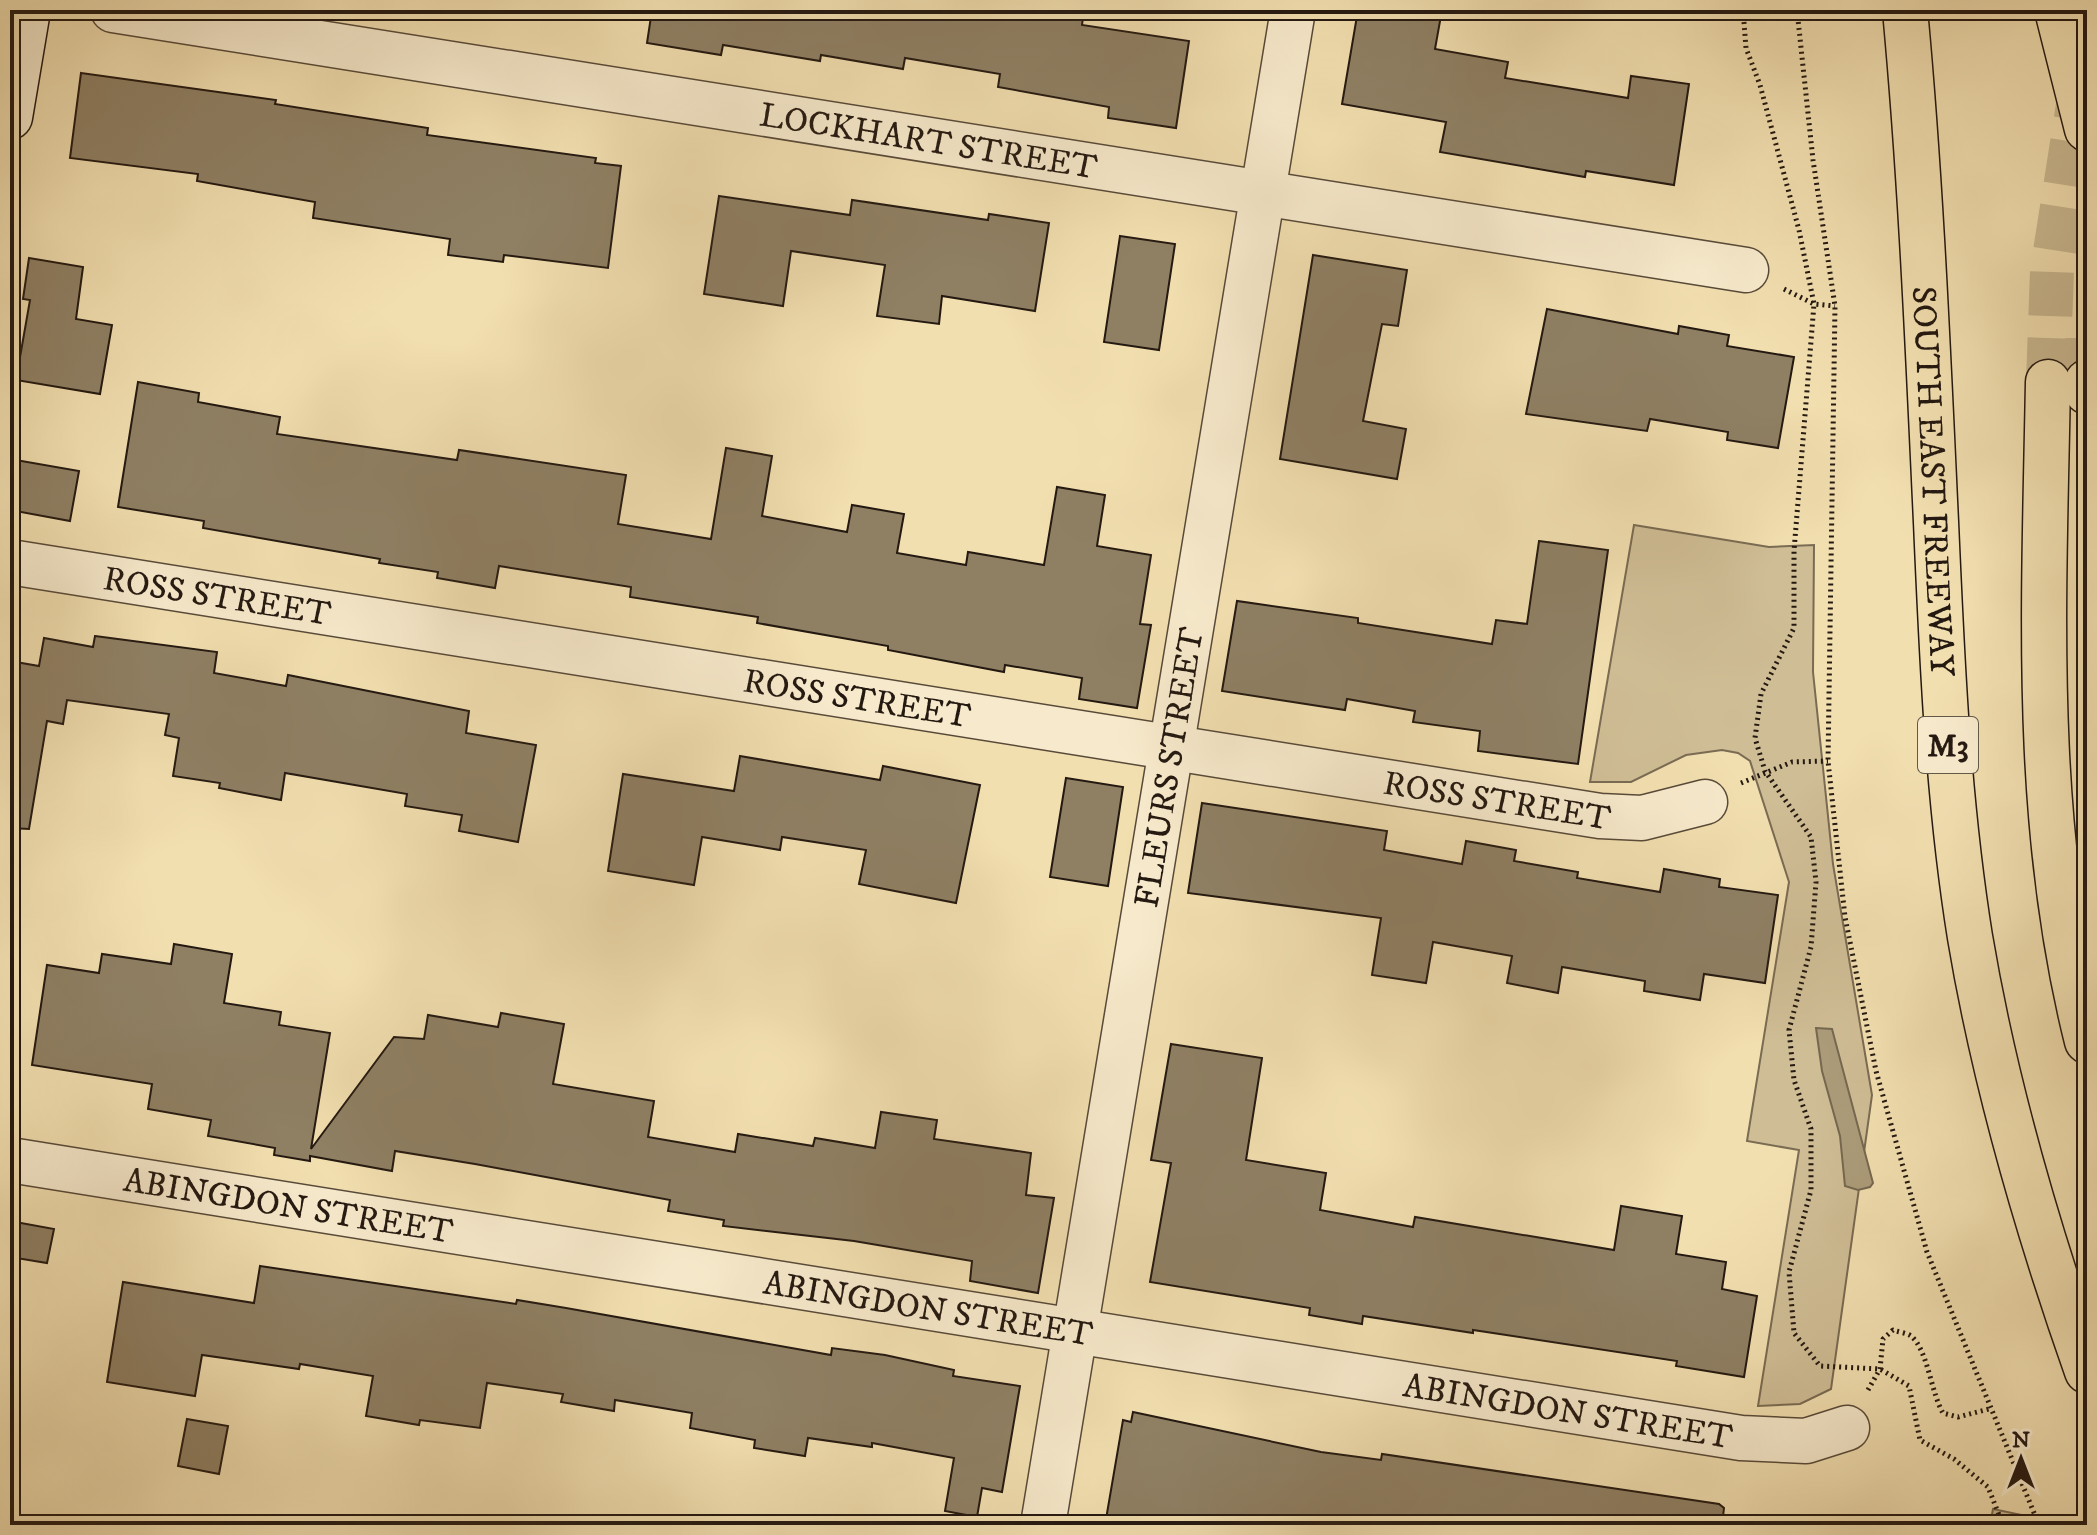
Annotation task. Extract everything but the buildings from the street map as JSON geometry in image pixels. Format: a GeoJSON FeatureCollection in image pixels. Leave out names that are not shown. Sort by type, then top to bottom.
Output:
{"type":"FeatureCollection","features":[{"type":"Feature","properties":{"kind":"highway","name":"SOUTH EAST FREEWAY"},"geometry":{"type":"LineString","coordinates":[[1905,10],[1914,103],[1943,674],[1953,807],[1968,920],[1990,1047],[2017,1158],[2087,1371]]}},
{"type":"Feature","properties":{"kind":"highway"},"geometry":{"type":"LineString","coordinates":[[2057,10],[2087,129]]}},
{"type":"Feature","properties":{"kind":"highway"},"geometry":{"type":"LineString","coordinates":[[2074,385],[2043,705],[2049,819],[2087,1041]]}},
{"type":"Feature","properties":{"kind":"street"},"geometry":{"type":"LineString","coordinates":[[10,117],[28,10]]}},
{"type":"Feature","properties":{"kind":"street","name":"LOCKHART STREET"},"geometry":{"type":"LineString","coordinates":[[113,10],[1746,270]]}},
{"type":"Feature","properties":{"kind":"street","name":"FLEURS STREET"},"geometry":{"type":"LineString","coordinates":[[1043,1525],[1293,10]]}},
{"type":"Feature","properties":{"kind":"street","name":"ROSS STREET"},"geometry":{"type":"LineString","coordinates":[[10,562],[1600,816],[1642,818],[1705,802]]}},
{"type":"Feature","properties":{"kind":"street","name":"ABINGDON STREET"},"geometry":{"type":"LineString","coordinates":[[10,1160],[1741,1438],[1806,1441],[1847,1428]]}},
{"type":"Feature","properties":{"kind":"path"},"geometry":{"type":"LineString","coordinates":[[1743,10],[1746,48],[1760,85],[1799,230],[1814,304],[1794,551],[1794,628],[1761,694],[1755,738],[1765,771],[1811,837],[1816,882],[1811,947],[1789,1030],[1794,1080],[1811,1129],[1811,1190],[1789,1272],[1794,1333],[1820,1366],[1880,1369],[1909,1386],[1920,1440],[1954,1459],[1988,1487],[2003,1525]]}},
{"type":"Feature","properties":{"kind":"path"},"geometry":{"type":"LineString","coordinates":[[1797,10],[1813,160],[1835,306],[1828,761],[1845,917],[1876,1071],[1927,1252],[2039,1525]]}},
{"type":"Feature","properties":{"kind":"path"},"geometry":{"type":"LineString","coordinates":[[1746,270],[1814,304],[1835,306]]}},
{"type":"Feature","properties":{"kind":"path"},"geometry":{"type":"LineString","coordinates":[[1765,771],[1792,762],[1828,761]]}},
{"type":"Feature","properties":{"kind":"path"},"geometry":{"type":"LineString","coordinates":[[1847,1428],[1880,1369],[1883,1339],[1893,1330],[1911,1336],[1923,1354],[1933,1396],[1943,1413],[1958,1417],[1989,1409]]}},
{"type":"Feature","properties":{"kind":"shaded area"},"geometry":{"type":"Polygon","coordinates":[[[1634,525],[1769,547],[1814,545],[1813,672],[1833,864],[1872,1095],[1831,1389],[1800,1404],[1758,1406],[1799,1150],[1747,1141],[1789,882],[1750,761],[1738,753],[1722,750],[1686,755],[1631,782],[1590,782],[1634,525]]]}},
{"type":"Feature","properties":{"kind":"shaded area"},"geometry":{"type":"Polygon","coordinates":[[[1816,1028],[1832,1029],[1873,1183],[1870,1187],[1858,1190],[1845,1186],[1840,1136],[1822,1071],[1816,1028]]]}},
{"type":"Feature","properties":{"kind":"shaded area"},"geometry":{"type":"Polygon","coordinates":[[[1993,1509],[2022,1515],[2026,1525],[1990,1525],[1993,1509]]]}},
{"type":"Feature","properties":{"kind":"tunnel"},"geometry":{"type":"LineString","coordinates":[[2048,382],[2052,271],[2081,86]]}},
{"type":"Feature","properties":{"kind":"tunnel"},"geometry":{"type":"LineString","coordinates":[[2087,320],[2087,382]]}}]}
